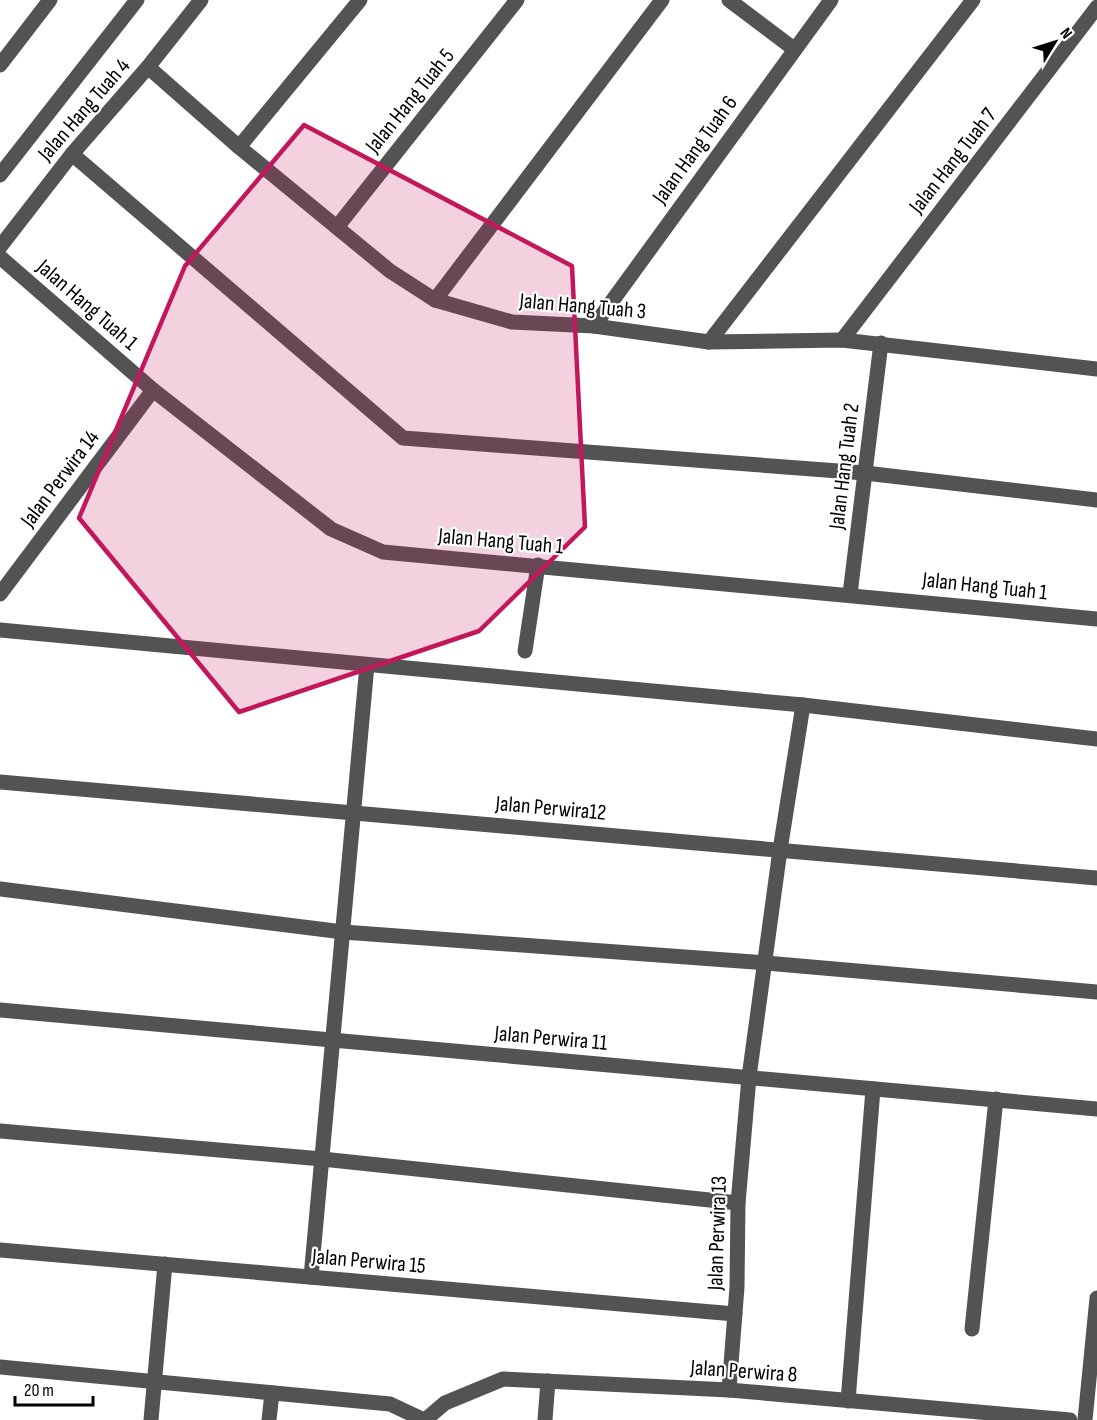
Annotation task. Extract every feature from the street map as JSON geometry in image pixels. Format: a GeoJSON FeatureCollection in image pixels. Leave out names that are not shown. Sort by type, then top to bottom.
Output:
{"type":"FeatureCollection","features":[{"type":"Feature","properties":{"kind":"street"},"geometry":{"type":"LineString","coordinates":[[0,65],[50,0]]}},
{"type":"Feature","properties":{"kind":"street"},"geometry":{"type":"LineString","coordinates":[[0,175],[137,0]]}},
{"type":"Feature","properties":{"kind":"street","name":"Jalan Hang Tuah 4"},"geometry":{"type":"LineString","coordinates":[[0,247],[72,154],[148,67],[201,0]]}},
{"type":"Feature","properties":{"kind":"street"},"geometry":{"type":"LineString","coordinates":[[239,147],[360,0]]}},
{"type":"Feature","properties":{"kind":"street","name":"Jalan Hang Tuah 5"},"geometry":{"type":"LineString","coordinates":[[336,227],[517,0]]}},
{"type":"Feature","properties":{"kind":"street"},"geometry":{"type":"LineString","coordinates":[[435,300],[662,0]]}},
{"type":"Feature","properties":{"kind":"street"},"geometry":{"type":"LineString","coordinates":[[729,0],[794,49]]}},
{"type":"Feature","properties":{"kind":"street","name":"Jalan Hang Tuah 6"},"geometry":{"type":"LineString","coordinates":[[594,326],[831,0]]}},
{"type":"Feature","properties":{"kind":"street"},"geometry":{"type":"LineString","coordinates":[[709,342],[973,0]]}},
{"type":"Feature","properties":{"kind":"street","name":"Jalan Hang Tuah 7"},"geometry":{"type":"LineString","coordinates":[[842,340],[1097,7]]}},
{"type":"Feature","properties":{"kind":"street","name":"Jalan Hang Tuah 3"},"geometry":{"type":"LineString","coordinates":[[148,67],[239,147],[390,271],[435,300],[512,322],[594,326],[709,342],[842,340],[880,343],[1097,369]]}},
{"type":"Feature","properties":{"kind":"street"},"geometry":{"type":"LineString","coordinates":[[72,154],[403,438],[865,473],[1097,500]]}},
{"type":"Feature","properties":{"kind":"street","name":"Jalan Hang Tuah 1"},"geometry":{"type":"LineString","coordinates":[[0,257],[153,390],[332,529],[384,552],[1097,619]]}},
{"type":"Feature","properties":{"kind":"street","name":"Jalan Hang Tuah 2"},"geometry":{"type":"LineString","coordinates":[[850,594],[880,343]]}},
{"type":"Feature","properties":{"kind":"street","name":"Jalan Perwira 14"},"geometry":{"type":"LineString","coordinates":[[0,594],[153,390]]}},
{"type":"Feature","properties":{"kind":"street"},"geometry":{"type":"LineString","coordinates":[[525,651],[538,566]]}},
{"type":"Feature","properties":{"kind":"street"},"geometry":{"type":"LineString","coordinates":[[0,630],[802,705],[1097,739]]}},
{"type":"Feature","properties":{"kind":"street"},"geometry":{"type":"LineString","coordinates":[[311,1277],[367,664]]}},
{"type":"Feature","properties":{"kind":"street","name":"Jalan Perwira 13"},"geometry":{"type":"LineString","coordinates":[[729,1390],[735,1314],[738,1203],[749,1077],[802,705]]}},
{"type":"Feature","properties":{"kind":"street","name":"Jalan Perwira12"},"geometry":{"type":"LineString","coordinates":[[0,782],[1097,878]]}},
{"type":"Feature","properties":{"kind":"street"},"geometry":{"type":"LineString","coordinates":[[0,889],[343,932],[766,963],[1097,992]]}},
{"type":"Feature","properties":{"kind":"street","name":"Jalan Perwira 11"},"geometry":{"type":"LineString","coordinates":[[0,1010],[1097,1109]]}},
{"type":"Feature","properties":{"kind":"street"},"geometry":{"type":"LineString","coordinates":[[848,1401],[873,1089]]}},
{"type":"Feature","properties":{"kind":"street"},"geometry":{"type":"LineString","coordinates":[[972,1329],[996,1099]]}},
{"type":"Feature","properties":{"kind":"street"},"geometry":{"type":"LineString","coordinates":[[0,1131],[322,1159],[738,1203]]}},
{"type":"Feature","properties":{"kind":"street","name":"Jalan Perwira 15"},"geometry":{"type":"LineString","coordinates":[[0,1250],[735,1314]]}},
{"type":"Feature","properties":{"kind":"street"},"geometry":{"type":"LineString","coordinates":[[151,1420],[165,1264]]}},
{"type":"Feature","properties":{"kind":"street"},"geometry":{"type":"LineString","coordinates":[[1085,1420],[1097,1298]]}},
{"type":"Feature","properties":{"kind":"street"},"geometry":{"type":"LineString","coordinates":[[0,1367],[390,1404],[425,1420]]}},
{"type":"Feature","properties":{"kind":"street","name":"Jalan Perwira 8"},"geometry":{"type":"LineString","coordinates":[[425,1420],[445,1403],[503,1379],[729,1390],[848,1401],[950,1415],[1070,1420]]}},
{"type":"Feature","properties":{"kind":"street"},"geometry":{"type":"LineString","coordinates":[[545,1420],[548,1381]]}},
{"type":"Feature","properties":{"kind":"street"},"geometry":{"type":"LineString","coordinates":[[269,1420],[272,1393]]}},
{"type":"Feature","properties":{"kind":"highlighted area"},"geometry":{"type":"Polygon","coordinates":[[[304,125],[572,266],[585,527],[479,631],[239,712],[79,518],[185,266],[304,125]]]}}]}
